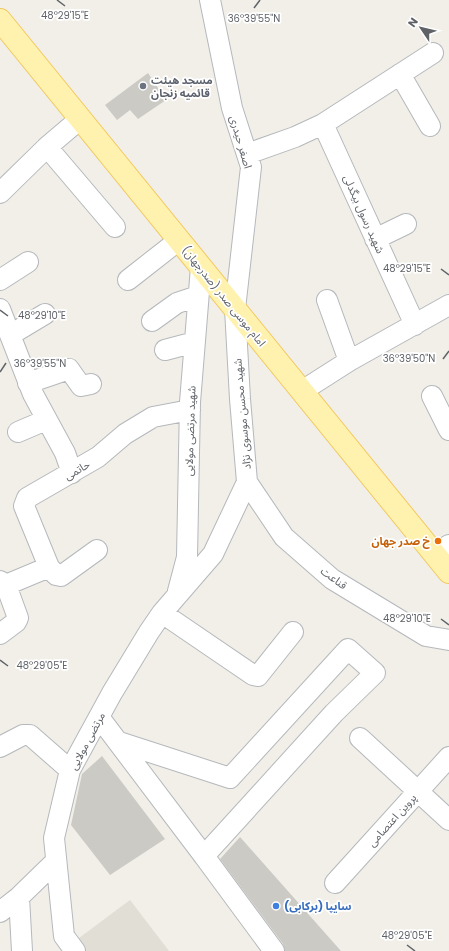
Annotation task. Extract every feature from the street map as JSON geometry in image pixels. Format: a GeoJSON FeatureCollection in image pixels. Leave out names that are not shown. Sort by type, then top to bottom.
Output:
{"type":"FeatureCollection","features":[{"type":"Feature","properties":{"kind":"main road","name":"(صدرجهان) امام موسی صدر"},"geometry":{"type":"LineString","coordinates":[[0,20],[302,391],[442,550],[449,572]]}},
{"type":"Feature","properties":{"kind":"street","name":"اصغر حیدری"},"geometry":{"type":"LineString","coordinates":[[210,0],[232,108],[251,167],[235,309]]}},
{"type":"Feature","properties":{"kind":"street"},"geometry":{"type":"LineString","coordinates":[[247,154],[295,137],[323,124],[433,53]]}},
{"type":"Feature","properties":{"kind":"street"},"geometry":{"type":"LineString","coordinates":[[400,74],[430,126]]}},
{"type":"Feature","properties":{"kind":"street"},"geometry":{"type":"LineString","coordinates":[[0,193],[47,147],[80,119]]}},
{"type":"Feature","properties":{"kind":"street","name":"شهید رسول بیگدلی"},"geometry":{"type":"LineString","coordinates":[[323,124],[415,325]]}},
{"type":"Feature","properties":{"kind":"street"},"geometry":{"type":"LineString","coordinates":[[47,147],[115,227]]}},
{"type":"Feature","properties":{"kind":"street"},"geometry":{"type":"LineString","coordinates":[[375,239],[406,224]]}},
{"type":"Feature","properties":{"kind":"street"},"geometry":{"type":"LineString","coordinates":[[128,280],[179,240]]}},
{"type":"Feature","properties":{"kind":"street"},"geometry":{"type":"LineString","coordinates":[[0,280],[28,262]]}},
{"type":"Feature","properties":{"kind":"street","name":"شهید مرتضی مولایی"},"geometry":{"type":"LineString","coordinates":[[177,595],[188,557],[190,410],[201,267]]}},
{"type":"Feature","properties":{"kind":"street"},"geometry":{"type":"LineString","coordinates":[[152,321],[177,303],[198,296]]}},
{"type":"Feature","properties":{"kind":"street"},"geometry":{"type":"LineString","coordinates":[[327,300],[349,361]]}},
{"type":"Feature","properties":{"kind":"street"},"geometry":{"type":"LineString","coordinates":[[302,391],[349,361],[449,305]]}},
{"type":"Feature","properties":{"kind":"street"},"geometry":{"type":"LineString","coordinates":[[0,309],[28,383],[65,454],[72,473]]}},
{"type":"Feature","properties":{"kind":"street","name":"شهید محسن موسوی نژاد"},"geometry":{"type":"LineString","coordinates":[[177,595],[213,554],[248,482],[240,399],[235,309]]}},
{"type":"Feature","properties":{"kind":"street"},"geometry":{"type":"LineString","coordinates":[[10,335],[45,314]]}},
{"type":"Feature","properties":{"kind":"street"},"geometry":{"type":"LineString","coordinates":[[165,350],[195,342]]}},
{"type":"Feature","properties":{"kind":"street"},"geometry":{"type":"LineString","coordinates":[[28,383],[69,369],[81,386],[91,384]]}},
{"type":"Feature","properties":{"kind":"street"},"geometry":{"type":"LineString","coordinates":[[432,396],[449,430]]}},
{"type":"Feature","properties":{"kind":"street","name":"حاتمی"},"geometry":{"type":"LineString","coordinates":[[49,567],[24,506],[24,502],[27,498],[98,457],[125,434],[153,417],[190,410]]}},
{"type":"Feature","properties":{"kind":"street"},"geometry":{"type":"LineString","coordinates":[[18,432],[46,420]]}},
{"type":"Feature","properties":{"kind":"street","name":"قناعت"},"geometry":{"type":"LineString","coordinates":[[248,482],[284,536],[332,578],[426,636],[449,640]]}},
{"type":"Feature","properties":{"kind":"street"},"geometry":{"type":"LineString","coordinates":[[0,634],[16,622],[18,618],[3,583],[49,567],[56,575],[61,576],[97,550]]}},
{"type":"Feature","properties":{"kind":"street","name":"مرتضی مولایی"},"geometry":{"type":"LineString","coordinates":[[75,951],[64,936],[55,862],[54,838],[70,770],[148,632],[177,595]]}},
{"type":"Feature","properties":{"kind":"street"},"geometry":{"type":"LineString","coordinates":[[162,613],[253,675],[258,676],[293,632]]}},
{"type":"Feature","properties":{"kind":"street"},"geometry":{"type":"LineString","coordinates":[[119,742],[230,778],[348,649],[375,673],[334,713],[204,856]]}},
{"type":"Feature","properties":{"kind":"street"},"geometry":{"type":"LineString","coordinates":[[99,717],[274,951]]}},
{"type":"Feature","properties":{"kind":"street"},"geometry":{"type":"LineString","coordinates":[[0,747],[23,735],[30,735],[70,770]]}},
{"type":"Feature","properties":{"kind":"street"},"geometry":{"type":"LineString","coordinates":[[360,738],[449,820]]}},
{"type":"Feature","properties":{"kind":"street","name":"پروین اعتصامی"},"geometry":{"type":"LineString","coordinates":[[335,884],[449,757]]}},
{"type":"Feature","properties":{"kind":"street"},"geometry":{"type":"LineString","coordinates":[[0,912],[19,897],[55,862]]}},
{"type":"Feature","properties":{"kind":"street"},"geometry":{"type":"LineString","coordinates":[[19,897],[22,951]]}},
{"type":"Feature","properties":{"kind":"shaded area"},"geometry":{"type":"Polygon","coordinates":[[[130,900],[169,951],[84,951],[75,941],[130,900]]]}},
{"type":"Feature","properties":{"kind":"building","name":"مسجد هیئت قائمیه زنجان"},"geometry":{"type":"Polygon","coordinates":[[[148,73],[166,100],[138,119],[130,110],[117,120],[105,105],[148,73]]]}},
{"type":"Feature","properties":{"kind":"building"},"geometry":{"type":"Polygon","coordinates":[[[102,756],[165,839],[110,875],[71,825],[82,774],[102,756]]]}},
{"type":"Feature","properties":{"kind":"building","name":"سایپا (برکابی)"},"geometry":{"type":"Polygon","coordinates":[[[240,837],[341,951],[285,951],[283,944],[220,859],[240,837]]]}},
{"type":"Feature","properties":{"kind":"place","name":"مسجد هیئت قائمیه زنجان"},"geometry":{"type":"Point","coordinates":[143,86]}},
{"type":"Feature","properties":{"kind":"place","name":"خ صدر جهان"},"geometry":{"type":"Point","coordinates":[438,541]}},
{"type":"Feature","properties":{"kind":"place","name":"سایپا (برکابی)"},"geometry":{"type":"Point","coordinates":[276,906]}}]}
